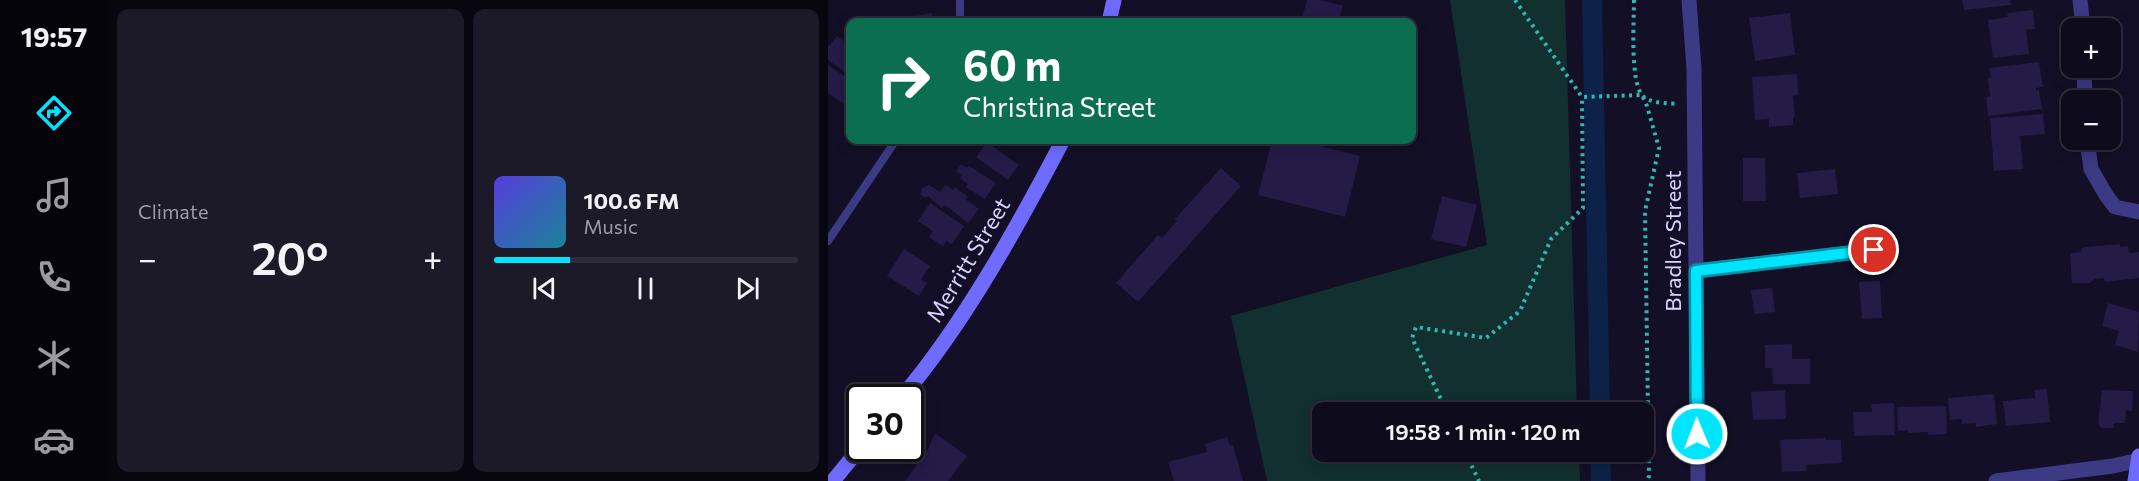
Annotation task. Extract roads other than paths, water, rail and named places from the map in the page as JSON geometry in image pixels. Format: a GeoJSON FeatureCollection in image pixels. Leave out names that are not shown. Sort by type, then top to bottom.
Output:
{"type":"FeatureCollection","features":[{"type":"Feature","properties":{"kind":"main road"},"geometry":{"type":"LineString","coordinates":[[1110,18],[1114,0]]}},
{"type":"Feature","properties":{"kind":"main road","name":"Merritt Street"},"geometry":{"type":"LineString","coordinates":[[912,384],[937,353],[979,286],[1061,144]]}},
{"type":"Feature","properties":{"kind":"main road"},"geometry":{"type":"LineString","coordinates":[[2135,481],[2138,459]]}},
{"type":"Feature","properties":{"kind":"main road"},"geometry":{"type":"LineString","coordinates":[[833,481],[849,462]]}},
{"type":"Feature","properties":{"kind":"street","name":"Bradley Street"},"geometry":{"type":"LineString","coordinates":[[1689,0],[1695,105],[1698,481]]}},
{"type":"Feature","properties":{"kind":"street"},"geometry":{"type":"LineString","coordinates":[[2080,0],[2083,18]]}},
{"type":"Feature","properties":{"kind":"street"},"geometry":{"type":"LineString","coordinates":[[2088,150],[2091,169],[2115,207],[2139,212]]}},
{"type":"Feature","properties":{"kind":"street"},"geometry":{"type":"LineString","coordinates":[[1696,271],[1874,250]]}},
{"type":"Feature","properties":{"kind":"street"},"geometry":{"type":"LineString","coordinates":[[1996,481],[2113,466],[2138,459]]}},
{"type":"Feature","properties":{"kind":"lane"},"geometry":{"type":"LineString","coordinates":[[960,0],[960,18]]}},
{"type":"Feature","properties":{"kind":"lane"},"geometry":{"type":"LineString","coordinates":[[828,241],[893,144]]}},
{"type":"Feature","properties":{"kind":"waterway"},"geometry":{"type":"LineString","coordinates":[[1592,0],[1600,402]]}},
{"type":"Feature","properties":{"kind":"waterway"},"geometry":{"type":"LineString","coordinates":[[1600,462],[1601,481]]}}]}
